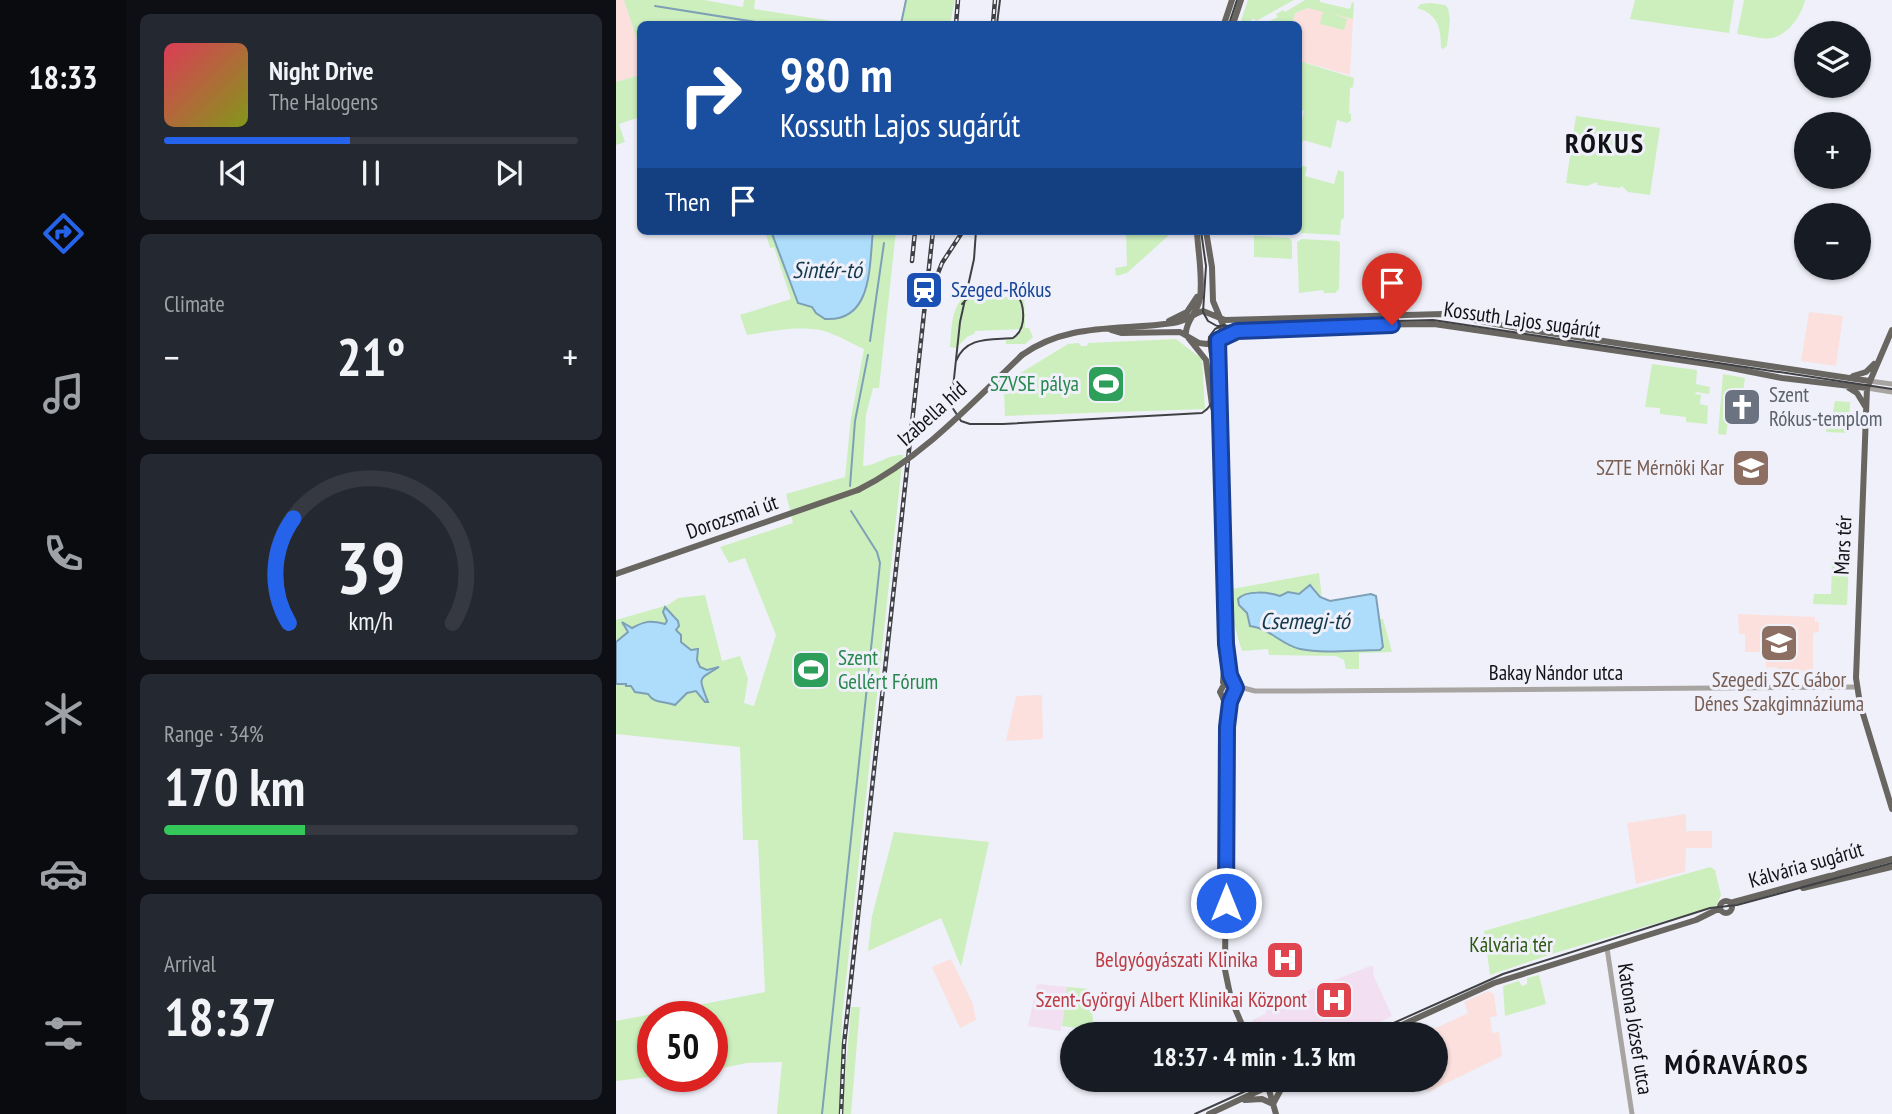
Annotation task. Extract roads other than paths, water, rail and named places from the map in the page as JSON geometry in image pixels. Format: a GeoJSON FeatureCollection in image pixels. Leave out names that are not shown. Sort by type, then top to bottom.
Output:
{"type":"FeatureCollection","features":[{"type":"Feature","properties":{"kind":"main road"},"geometry":{"type":"LineString","coordinates":[[1225,21],[1232,0]]}},
{"type":"Feature","properties":{"kind":"main road"},"geometry":{"type":"LineString","coordinates":[[1234,21],[1241,0]]}},
{"type":"Feature","properties":{"kind":"main road"},"geometry":{"type":"LineString","coordinates":[[1197,235],[1200,290],[1197,308],[1187,323],[1186,334],[1206,360],[1212,405],[1219,425]]}},
{"type":"Feature","properties":{"kind":"main road"},"geometry":{"type":"LineString","coordinates":[[1207,235],[1212,267],[1213,301],[1223,320],[1218,340],[1226,644],[1231,690],[1231,720],[1227,727]]}},
{"type":"Feature","properties":{"kind":"main road"},"geometry":{"type":"LineString","coordinates":[[1154,325],[1187,312],[1200,290]]}},
{"type":"Feature","properties":{"kind":"main road","name":"Kossuth Lajos sugárút"},"geometry":{"type":"LineString","coordinates":[[1110,330],[1121,326],[1180,322],[1205,311],[1223,320],[1443,314],[1869,380]]}},
{"type":"Feature","properties":{"kind":"main road","name":"Kossuth Lajos sugárút"},"geometry":{"type":"LineString","coordinates":[[1022,355],[1055,336],[1080,331],[1170,331],[1186,334],[1202,344],[1209,344],[1237,331],[1342,325],[1434,324],[1721,366],[1782,378],[1867,388]]}},
{"type":"Feature","properties":{"kind":"main road","name":"Mars tér"},"geometry":{"type":"LineString","coordinates":[[1892,330],[1867,388],[1857,687],[1892,809]]}},
{"type":"Feature","properties":{"kind":"main road","name":"Izabella híd"},"geometry":{"type":"LineString","coordinates":[[858,491],[890,473],[918,452],[1022,355]]}},
{"type":"Feature","properties":{"kind":"main road"},"geometry":{"type":"LineString","coordinates":[[1852,377],[1866,372],[1877,362]]}},
{"type":"Feature","properties":{"kind":"main road"},"geometry":{"type":"LineString","coordinates":[[1845,386],[1857,393],[1866,407]]}},
{"type":"Feature","properties":{"kind":"main road","name":"Dorozsmai út"},"geometry":{"type":"LineString","coordinates":[[616,574],[858,491]]}},
{"type":"Feature","properties":{"kind":"main road"},"geometry":{"type":"LineString","coordinates":[[1231,690],[1226,713],[1225,968],[1231,999],[1241,1022]]}},
{"type":"Feature","properties":{"kind":"main road"},"geometry":{"type":"LineString","coordinates":[[1226,713],[1217,692],[1231,690]]}},
{"type":"Feature","properties":{"kind":"main road","name":"Kálvária sugárút"},"geometry":{"type":"LineString","coordinates":[[1408,1022],[1494,983],[1892,858]]}},
{"type":"Feature","properties":{"kind":"main road","name":"Kálvária sugárút"},"geometry":{"type":"LineString","coordinates":[[1726,908],[1838,878],[1892,867]]}},
{"type":"Feature","properties":{"kind":"main road"},"geometry":{"type":"LineString","coordinates":[[1209,1114],[1253,1092]]}},
{"type":"Feature","properties":{"kind":"main road"},"geometry":{"type":"LineString","coordinates":[[1270,1092],[1276,1114]]}},
{"type":"Feature","properties":{"kind":"main road"},"geometry":{"type":"LineString","coordinates":[[1273,1104],[1278,1092]]}},
{"type":"Feature","properties":{"kind":"main road"},"geometry":{"type":"LineString","coordinates":[[1237,1102],[1256,1098],[1273,1104]]}},
{"type":"Feature","properties":{"kind":"street","name":"Kossuth Lajos sugárút"},"geometry":{"type":"LineString","coordinates":[[1869,380],[1892,384]]}},
{"type":"Feature","properties":{"kind":"street","name":"Kossuth Lajos sugárút"},"geometry":{"type":"LineString","coordinates":[[1867,388],[1892,392]]}},
{"type":"Feature","properties":{"kind":"street","name":"Bakay Nándor utca"},"geometry":{"type":"LineString","coordinates":[[1231,690],[1857,687]]}},
{"type":"Feature","properties":{"kind":"street","name":"Katona József utca"},"geometry":{"type":"LineString","coordinates":[[1607,948],[1632,1114]]}},
{"type":"Feature","properties":{"kind":"water","name":"Sintér-tó"},"geometry":{"type":"Polygon","coordinates":[[[772,235],[873,235],[866,289],[852,311],[841,318],[825,319],[812,307],[798,303],[772,235]]]}},
{"type":"Feature","properties":{"kind":"water","name":"Csemegi-tó"},"geometry":{"type":"Polygon","coordinates":[[[1310,585],[1320,597],[1330,601],[1371,594],[1376,596],[1383,647],[1380,650],[1340,651],[1300,649],[1264,630],[1250,626],[1247,613],[1239,605],[1238,599],[1246,594],[1299,594],[1310,585]]]}},
{"type":"Feature","properties":{"kind":"water"},"geometry":{"type":"Polygon","coordinates":[[[665,607],[678,621],[676,630],[681,635],[681,642],[691,650],[698,649],[697,660],[700,667],[707,670],[719,667],[707,674],[701,682],[708,702],[696,691],[687,693],[675,705],[657,701],[648,694],[635,692],[626,684],[616,684],[616,642],[628,632],[622,622],[632,628],[648,622],[665,624],[665,607]]]}},
{"type":"Feature","properties":{"kind":"waterway"},"geometry":{"type":"LineString","coordinates":[[902,21],[906,0]]}},
{"type":"Feature","properties":{"kind":"waterway"},"geometry":{"type":"LineString","coordinates":[[655,6],[749,21]]}},
{"type":"Feature","properties":{"kind":"waterway"},"geometry":{"type":"LineString","coordinates":[[870,341],[884,243]]}},
{"type":"Feature","properties":{"kind":"waterway"},"geometry":{"type":"LineString","coordinates":[[850,486],[855,421],[868,355]]}},
{"type":"Feature","properties":{"kind":"waterway"},"geometry":{"type":"LineString","coordinates":[[822,1114],[880,563],[877,552],[851,511]]}},
{"type":"Feature","properties":{"kind":"tram line"},"geometry":{"type":"LineString","coordinates":[[997,21],[1000,0]]}},
{"type":"Feature","properties":{"kind":"tram line"},"geometry":{"type":"LineString","coordinates":[[1230,21],[1237,0]]}},
{"type":"Feature","properties":{"kind":"tram line"},"geometry":{"type":"LineString","coordinates":[[976,235],[974,259],[960,322],[953,388],[952,407],[961,421],[970,424],[1003,424],[1202,413],[1210,406],[1215,388],[1209,337],[1215,329],[1224,325]]}},
{"type":"Feature","properties":{"kind":"tram line"},"geometry":{"type":"LineString","coordinates":[[1202,235],[1206,266],[1203,312],[1208,321],[1217,326],[1433,320],[1892,389]]}},
{"type":"Feature","properties":{"kind":"tram line"},"geometry":{"type":"LineString","coordinates":[[956,361],[960,353],[973,343],[1013,338],[1018,334],[1023,322],[1021,302],[1014,292],[986,291],[973,295],[962,304]]}},
{"type":"Feature","properties":{"kind":"tram line"},"geometry":{"type":"LineString","coordinates":[[1396,1022],[1503,974],[1710,908],[1737,905],[1892,863]]}},
{"type":"Feature","properties":{"kind":"tram line"},"geometry":{"type":"LineString","coordinates":[[1195,1114],[1244,1092]]}},
{"type":"Feature","properties":{"kind":"railway"},"geometry":{"type":"LineString","coordinates":[[956,21],[958,0]]}},
{"type":"Feature","properties":{"kind":"railway"},"geometry":{"type":"LineString","coordinates":[[993,21],[995,0]]}},
{"type":"Feature","properties":{"kind":"railway"},"geometry":{"type":"LineString","coordinates":[[912,261],[915,235]]}},
{"type":"Feature","properties":{"kind":"railway"},"geometry":{"type":"LineString","coordinates":[[841,1114],[844,1044],[933,235]]}},
{"type":"Feature","properties":{"kind":"railway"},"geometry":{"type":"LineString","coordinates":[[933,286],[942,263],[960,235]]}},
{"type":"Feature","properties":{"kind":"place","name":"Szeged-Rókus"},"geometry":{"type":"Point","coordinates":[924,290]}},
{"type":"Feature","properties":{"kind":"place","name":"SZVSE pálya"},"geometry":{"type":"Point","coordinates":[1106,384]}},
{"type":"Feature","properties":{"kind":"place","name":"Szent Rókus-templom"},"geometry":{"type":"Point","coordinates":[1742,407]}},
{"type":"Feature","properties":{"kind":"place","name":"SZTE Mérnöki Kar"},"geometry":{"type":"Point","coordinates":[1751,468]}},
{"type":"Feature","properties":{"kind":"place","name":"Szegedi SZC Gábor Dénes Szakgimnáziuma"},"geometry":{"type":"Point","coordinates":[1779,643]}},
{"type":"Feature","properties":{"kind":"place","name":"Szent Gellért Fórum"},"geometry":{"type":"Point","coordinates":[811,670]}},
{"type":"Feature","properties":{"kind":"place","name":"Belgyógyászati Klinika"},"geometry":{"type":"Point","coordinates":[1285,960]}},
{"type":"Feature","properties":{"kind":"place","name":"Szent-Györgyi Albert Klinikai Központ"},"geometry":{"type":"Point","coordinates":[1334,1000]}},
{"type":"Feature","properties":{"kind":"district","name":"RÓKUS"},"geometry":{"type":"Point","coordinates":[1605,143]}},
{"type":"Feature","properties":{"kind":"district","name":"MÓRAVÁROS"},"geometry":{"type":"Point","coordinates":[1737,1064]}},
{"type":"Feature","properties":{"kind":"park label","name":"Kálvária tér"},"geometry":{"type":"Point","coordinates":[1511,945]}}]}
